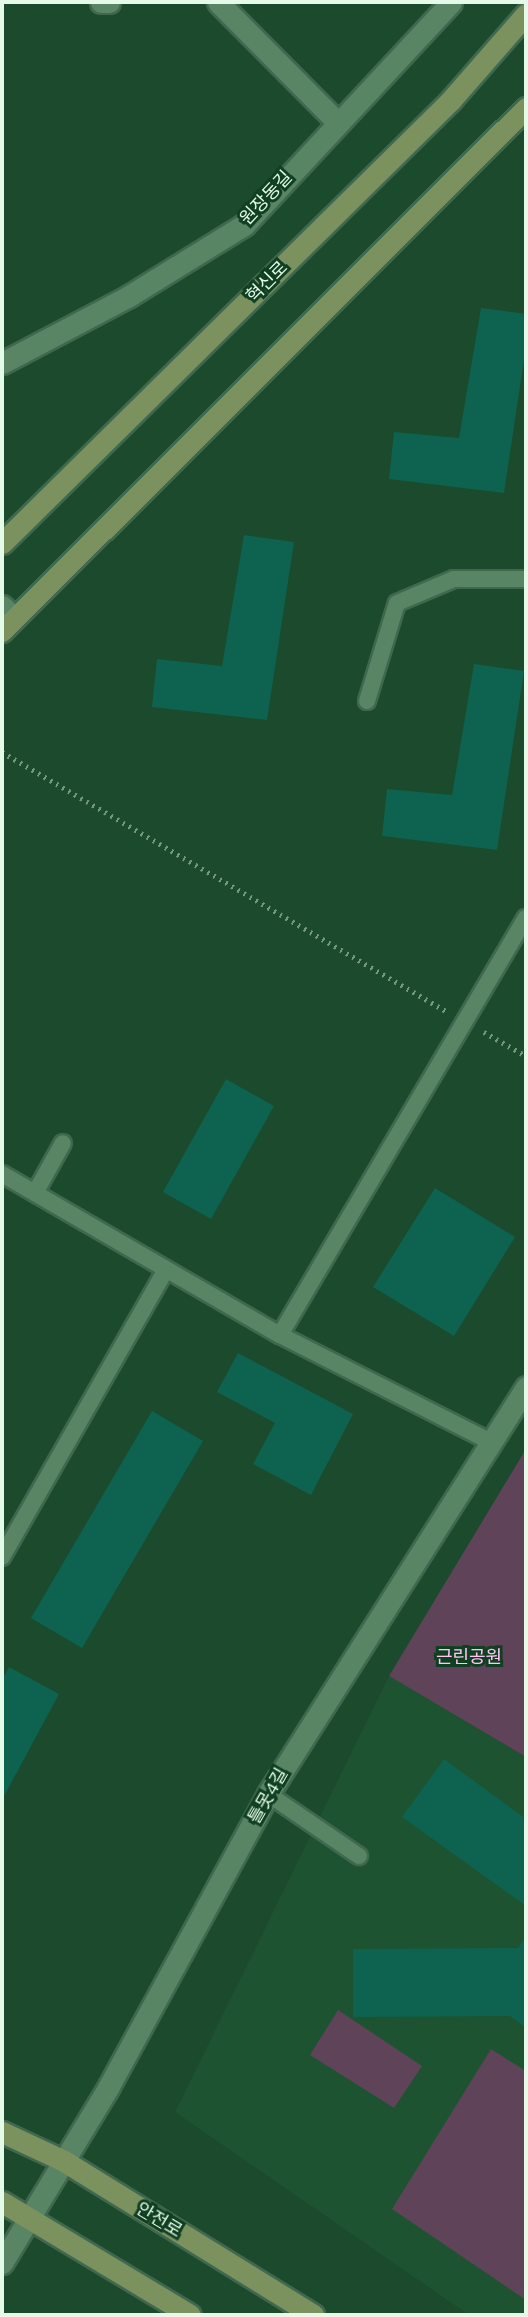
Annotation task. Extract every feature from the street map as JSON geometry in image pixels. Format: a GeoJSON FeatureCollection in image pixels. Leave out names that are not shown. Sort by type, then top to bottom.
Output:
{"type":"FeatureCollection","features":[{"type":"Feature","properties":{"kind":"main road","name":"혁신로"},"geometry":{"type":"LineString","coordinates":[[2,543],[451,100],[526,14]]}},
{"type":"Feature","properties":{"kind":"main road"},"geometry":{"type":"LineString","coordinates":[[6,618],[526,108]]}},
{"type":"Feature","properties":{"kind":"main road","name":"안전로"},"geometry":{"type":"LineString","coordinates":[[2,2132],[64,2161],[313,2315]]}},
{"type":"Feature","properties":{"kind":"main road"},"geometry":{"type":"LineString","coordinates":[[2,2202],[190,2315]]}},
{"type":"Feature","properties":{"kind":"street"},"geometry":{"type":"LineString","coordinates":[[101,2],[109,2]]}},
{"type":"Feature","properties":{"kind":"street"},"geometry":{"type":"LineString","coordinates":[[218,2],[336,121]]}},
{"type":"Feature","properties":{"kind":"street","name":"원장동길"},"geometry":{"type":"LineString","coordinates":[[2,363],[129,296],[244,225],[336,121],[451,2]]}},
{"type":"Feature","properties":{"kind":"street","name":"틀못4길"},"geometry":{"type":"LineString","coordinates":[[2,2263],[28,2216],[64,2161],[268,1794],[493,1443],[526,1387]]}},
{"type":"Feature","properties":{"kind":"lane"},"geometry":{"type":"LineString","coordinates":[[367,701],[397,603],[453,579],[526,579]]}},
{"type":"Feature","properties":{"kind":"lane"},"geometry":{"type":"LineString","coordinates":[[280,1335],[424,1086],[468,1023],[526,918]]}},
{"type":"Feature","properties":{"kind":"lane"},"geometry":{"type":"LineString","coordinates":[[36,1194],[63,1143]]}},
{"type":"Feature","properties":{"kind":"lane"},"geometry":{"type":"LineString","coordinates":[[2,1174],[280,1335],[493,1443]]}},
{"type":"Feature","properties":{"kind":"lane"},"geometry":{"type":"LineString","coordinates":[[2,1557],[166,1270]]}},
{"type":"Feature","properties":{"kind":"lane"},"geometry":{"type":"LineString","coordinates":[[268,1794],[359,1856]]}},
{"type":"Feature","properties":{"kind":"path"},"geometry":{"type":"LineString","coordinates":[[2,752],[526,1056]]}},
{"type":"Feature","properties":{"kind":"shaded area"},"geometry":{"type":"Polygon","coordinates":[[[389,1676],[526,1757],[526,2315],[469,2315],[175,2112],[389,1676]]]}},
{"type":"Feature","properties":{"kind":"green space","name":"근린공원"},"geometry":{"type":"Polygon","coordinates":[[[526,1449],[526,1757],[389,1676],[526,1449]]]}},
{"type":"Feature","properties":{"kind":"green space"},"geometry":{"type":"Polygon","coordinates":[[[338,2010],[422,2066],[394,2108],[310,2055],[338,2010]]]}},
{"type":"Feature","properties":{"kind":"green space"},"geometry":{"type":"Polygon","coordinates":[[[491,2049],[526,2071],[526,2300],[392,2209],[491,2049]]]}},
{"type":"Feature","properties":{"kind":"building"},"geometry":{"type":"Polygon","coordinates":[[[481,308],[526,314],[526,346],[504,493],[389,479],[394,432],[459,438],[481,308]]]}},
{"type":"Feature","properties":{"kind":"building"},"geometry":{"type":"Polygon","coordinates":[[[244,535],[294,542],[267,720],[152,707],[157,659],[222,666],[244,535]]]}},
{"type":"Feature","properties":{"kind":"building"},"geometry":{"type":"Polygon","coordinates":[[[474,664],[524,671],[497,850],[382,836],[387,789],[452,795],[474,664]]]}},
{"type":"Feature","properties":{"kind":"building"},"geometry":{"type":"Polygon","coordinates":[[[226,1079],[274,1106],[211,1219],[163,1192],[226,1079]]]}},
{"type":"Feature","properties":{"kind":"building"},"geometry":{"type":"Polygon","coordinates":[[[435,1188],[515,1237],[454,1336],[373,1287],[435,1188]]]}},
{"type":"Feature","properties":{"kind":"building"},"geometry":{"type":"Polygon","coordinates":[[[238,1353],[353,1414],[311,1495],[253,1464],[275,1423],[217,1392],[238,1353]]]}},
{"type":"Feature","properties":{"kind":"building"},"geometry":{"type":"Polygon","coordinates":[[[152,1411],[203,1441],[82,1648],[31,1618],[152,1411]]]}},
{"type":"Feature","properties":{"kind":"building"},"geometry":{"type":"Polygon","coordinates":[[[9,1667],[59,1694],[2,1800],[2,1680],[9,1667]]]}},
{"type":"Feature","properties":{"kind":"building"},"geometry":{"type":"Polygon","coordinates":[[[444,1759],[526,1819],[526,1906],[402,1817],[444,1759]]]}},
{"type":"Feature","properties":{"kind":"building"},"geometry":{"type":"Polygon","coordinates":[[[526,1937],[526,2028],[510,2016],[353,2017],[353,1949],[518,1948],[526,1937]]]}}]}
